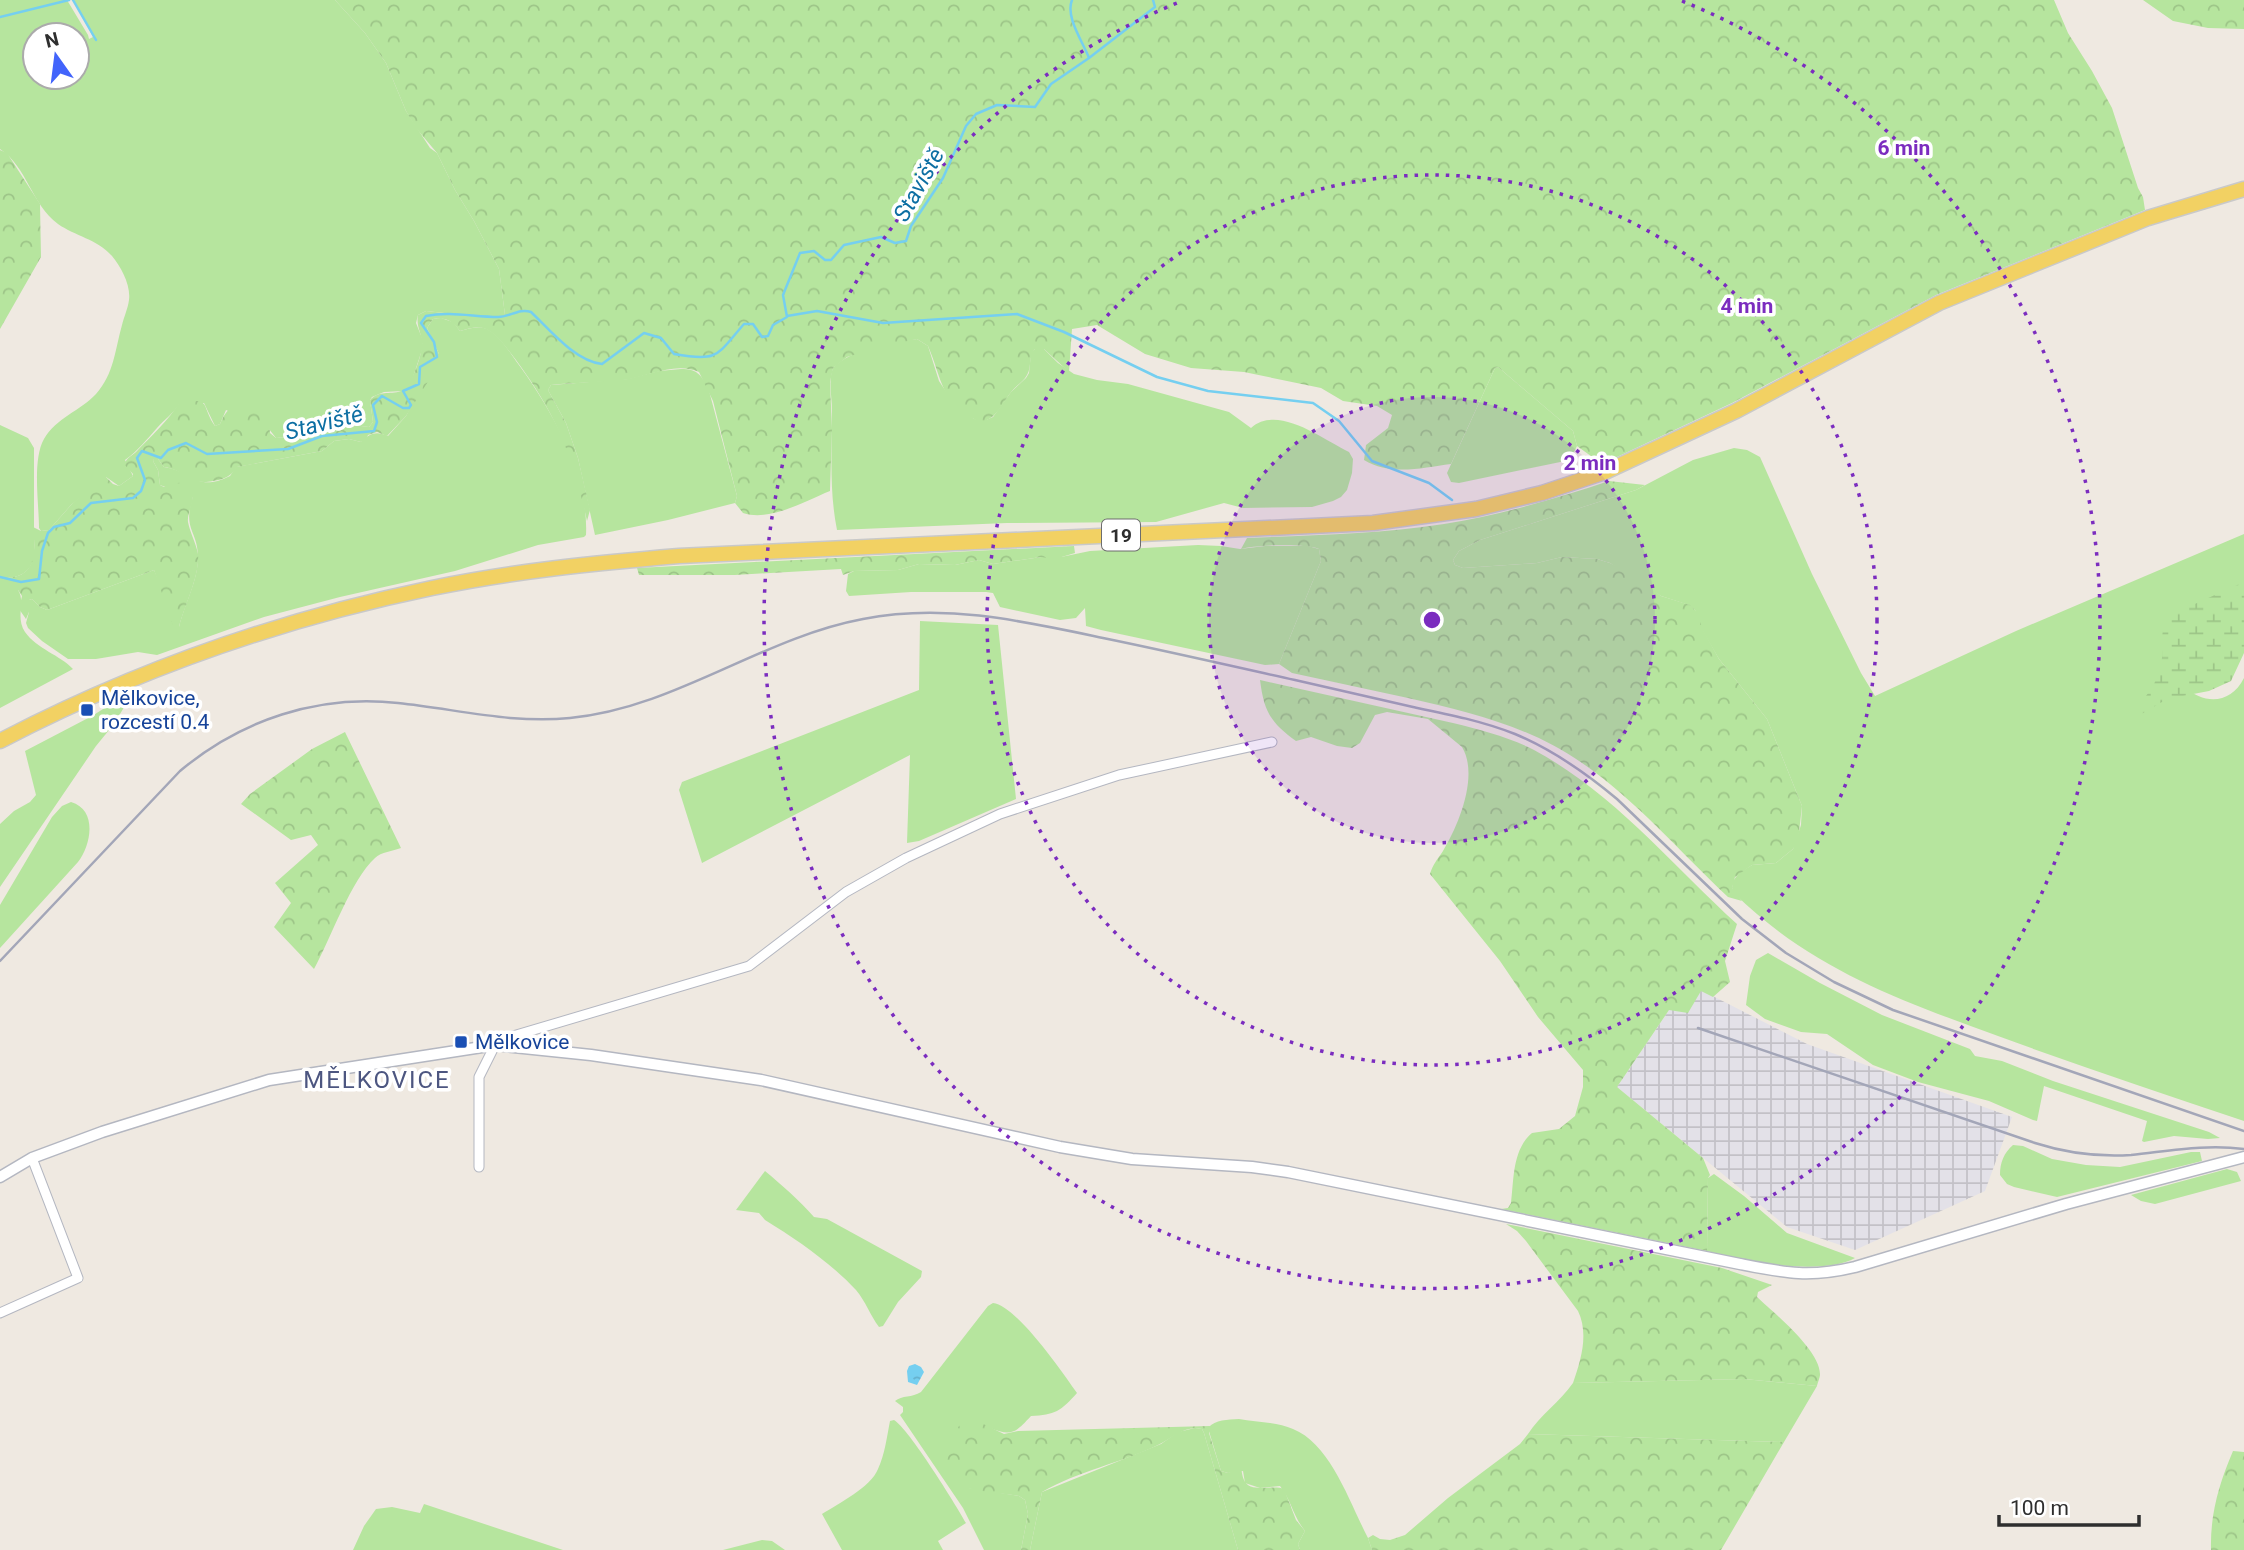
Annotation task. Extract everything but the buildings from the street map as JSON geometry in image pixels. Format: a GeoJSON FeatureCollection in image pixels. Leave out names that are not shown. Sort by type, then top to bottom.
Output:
{"type":"FeatureCollection","features":[{"type":"Feature","properties":{"kind":"main road","name":"19"},"geometry":{"type":"LineString","coordinates":[[0,741],[46,717],[137,677],[259,633],[433,587],[512,574],[679,556],[1373,523],[1442,515],[1509,501],[1595,476],[1658,449],[1736,411],[1939,303],[2148,218],[2244,189]]}},
{"type":"Feature","properties":{"kind":"street"},"geometry":{"type":"LineString","coordinates":[[479,1167],[479,1077],[495,1045],[503,1039],[749,966],[846,892],[906,858],[1000,814],[1119,775],[1272,742]]}},
{"type":"Feature","properties":{"kind":"street"},"geometry":{"type":"LineString","coordinates":[[0,1177],[32,1158],[102,1132],[269,1080],[495,1045],[592,1055],[761,1080],[1060,1147],[1120,1157],[1288,1172],[1799,1274],[1821,1274],[1855,1267],[2066,1204],[2244,1157]]}},
{"type":"Feature","properties":{"kind":"street"},"geometry":{"type":"LineString","coordinates":[[0,1313],[78,1278],[32,1158]]}},
{"type":"Feature","properties":{"kind":"shaded area"},"geometry":{"type":"Polygon","coordinates":[[[1701,990],[1807,1044],[2012,1117],[1985,1191],[1855,1250],[1787,1227],[1617,1087],[1669,1010],[1701,990]]]}},
{"type":"Feature","properties":{"kind":"green space"},"geometry":{"type":"Polygon","coordinates":[[[0,0],[67,0],[80,21],[21,21],[21,91],[91,91],[91,21],[85,21],[74,0],[335,0],[365,33],[386,63],[406,111],[430,148],[437,153],[474,221],[499,269],[505,315],[481,317],[426,311],[418,315],[416,323],[422,338],[422,350],[411,383],[403,391],[384,392],[372,397],[370,400],[373,422],[369,427],[329,422],[321,424],[309,435],[276,438],[269,429],[226,410],[220,424],[215,426],[204,403],[180,403],[125,460],[133,476],[119,486],[106,477],[71,505],[49,530],[41,531],[37,482],[40,448],[49,432],[90,400],[107,378],[129,294],[125,276],[112,256],[49,216],[9,157],[0,149],[0,0]]]}},
{"type":"Feature","properties":{"kind":"green space"},"geometry":{"type":"Polygon","coordinates":[[[335,0],[2054,0],[2068,33],[2112,108],[2145,210],[1936,295],[1732,403],[1602,464],[1577,446],[1573,431],[1498,367],[1495,368],[1451,464],[1418,469],[1384,468],[1364,460],[1366,445],[1388,428],[1392,415],[1377,406],[1343,401],[1321,388],[1244,372],[1191,368],[1145,354],[1097,325],[1072,329],[1069,372],[1044,349],[1035,349],[1026,377],[996,414],[981,422],[968,416],[950,400],[928,346],[917,339],[847,357],[833,368],[830,382],[830,491],[776,513],[764,515],[743,513],[735,503],[737,496],[713,401],[699,372],[681,368],[623,380],[551,385],[548,390],[566,423],[578,458],[590,510],[587,521],[576,476],[561,436],[542,399],[516,360],[499,339],[486,329],[476,327],[460,331],[449,320],[433,319],[427,328],[439,354],[440,363],[406,416],[387,436],[377,432],[368,435],[366,440],[361,442],[349,439],[334,441],[322,451],[237,467],[224,478],[205,482],[192,480],[164,467],[158,459],[154,459],[160,485],[164,487],[178,483],[187,484],[193,496],[188,522],[198,554],[198,563],[179,627],[174,628],[154,570],[47,610],[32,599],[29,600],[26,619],[19,609],[22,596],[18,590],[0,590],[0,578],[21,575],[31,564],[33,527],[41,531],[49,530],[101,477],[106,477],[119,486],[133,476],[125,462],[170,416],[179,403],[201,402],[215,426],[220,424],[235,406],[247,407],[269,419],[270,433],[276,438],[309,435],[321,424],[329,422],[369,427],[373,422],[370,400],[377,395],[401,391],[409,384],[416,370],[422,347],[418,315],[426,311],[481,317],[505,315],[499,269],[474,221],[437,153],[406,111],[386,63],[365,33],[335,0]]]}},
{"type":"Feature","properties":{"kind":"green space"},"geometry":{"type":"Polygon","coordinates":[[[2143,0],[2244,0],[2244,29],[2208,28],[2173,21],[2143,0]]]}},
{"type":"Feature","properties":{"kind":"green space"},"geometry":{"type":"Polygon","coordinates":[[[0,150],[7,153],[40,204],[41,257],[0,329],[0,150]]]}},
{"type":"Feature","properties":{"kind":"green space"},"geometry":{"type":"Polygon","coordinates":[[[441,318],[453,322],[460,331],[480,327],[487,329],[503,344],[529,380],[554,421],[574,466],[585,512],[584,537],[538,545],[455,571],[264,617],[157,655],[138,652],[96,659],[68,659],[28,628],[26,623],[29,600],[32,599],[47,610],[154,570],[179,627],[193,584],[198,557],[189,516],[193,497],[160,485],[154,458],[164,467],[202,482],[209,482],[230,476],[236,467],[322,451],[334,441],[349,439],[361,442],[377,433],[388,436],[406,416],[439,354],[427,328],[433,319],[441,318]]]}},
{"type":"Feature","properties":{"kind":"green space"},"geometry":{"type":"Polygon","coordinates":[[[917,339],[928,346],[939,381],[953,402],[974,419],[986,420],[993,417],[1029,373],[1031,353],[1035,349],[1044,349],[1074,374],[1128,384],[1229,412],[1251,428],[1274,420],[1313,432],[1349,452],[1353,459],[1347,490],[1333,501],[1312,507],[1243,508],[1224,503],[1156,522],[1007,523],[837,530],[832,470],[830,384],[833,368],[841,361],[861,352],[917,339]]]}},
{"type":"Feature","properties":{"kind":"green space"},"geometry":{"type":"Polygon","coordinates":[[[1498,367],[1573,431],[1577,446],[1570,460],[1459,483],[1451,482],[1447,473],[1495,368],[1498,367]]]}},
{"type":"Feature","properties":{"kind":"green space"},"geometry":{"type":"Polygon","coordinates":[[[681,369],[698,373],[708,387],[737,496],[735,503],[595,535],[578,458],[566,423],[548,390],[551,385],[628,379],[659,371],[681,369]]]}},
{"type":"Feature","properties":{"kind":"green space"},"geometry":{"type":"Polygon","coordinates":[[[0,425],[28,438],[34,448],[34,557],[26,571],[6,578],[0,578],[0,425]]]}},
{"type":"Feature","properties":{"kind":"green space"},"geometry":{"type":"Polygon","coordinates":[[[1734,448],[1747,450],[1760,457],[1812,574],[1875,696],[2016,631],[2244,534],[2244,585],[2184,687],[2200,697],[2217,699],[2232,693],[2244,678],[2244,1121],[1926,1009],[1857,979],[1793,942],[1763,919],[1734,893],[1732,888],[1739,873],[1752,865],[1776,863],[1793,849],[1801,825],[1802,806],[1767,719],[1719,659],[1701,628],[1695,610],[1689,605],[1661,596],[1610,563],[1597,559],[1562,557],[1537,563],[1463,568],[1455,565],[1453,560],[1459,551],[1480,540],[1636,490],[1693,460],[1734,448]]]}},
{"type":"Feature","properties":{"kind":"green space"},"geometry":{"type":"Polygon","coordinates":[[[1609,481],[1645,485],[1480,540],[1459,551],[1453,560],[1455,565],[1463,568],[1537,563],[1562,557],[1597,559],[1635,575],[1661,596],[1690,605],[1695,610],[1719,659],[1767,719],[1802,806],[1798,841],[1793,849],[1776,863],[1752,865],[1735,877],[1732,888],[1742,901],[1728,897],[1621,793],[1582,763],[1541,739],[1476,715],[1292,673],[1279,664],[1321,561],[1319,549],[1280,545],[1241,549],[1247,538],[1371,532],[1465,520],[1527,506],[1609,481]]]}},
{"type":"Feature","properties":{"kind":"green space"},"geometry":{"type":"Polygon","coordinates":[[[1198,545],[1240,549],[1308,546],[1319,549],[1321,561],[1279,664],[1265,665],[1086,626],[1085,608],[1076,618],[1060,620],[1000,607],[993,593],[986,592],[911,592],[849,596],[846,591],[848,574],[854,571],[898,570],[919,564],[955,565],[979,560],[993,564],[1090,551],[1198,545]]]}},
{"type":"Feature","properties":{"kind":"green space"},"geometry":{"type":"Polygon","coordinates":[[[1074,546],[1075,553],[1055,559],[1041,557],[993,564],[979,560],[955,565],[919,564],[898,570],[854,571],[843,575],[841,569],[735,575],[639,575],[637,568],[1074,546]]]}},
{"type":"Feature","properties":{"kind":"green space"},"geometry":{"type":"Polygon","coordinates":[[[2244,582],[2244,653],[2231,681],[2209,691],[2167,699],[2140,715],[2136,713],[2157,678],[2162,658],[2162,634],[2168,616],[2244,582]]]}},
{"type":"Feature","properties":{"kind":"green space"},"geometry":{"type":"Polygon","coordinates":[[[0,590],[18,590],[20,595],[21,621],[25,632],[73,669],[0,708],[0,590]]]}},
{"type":"Feature","properties":{"kind":"green space"},"geometry":{"type":"Polygon","coordinates":[[[920,621],[998,625],[1016,799],[919,841],[907,843],[910,755],[702,863],[679,790],[682,782],[919,690],[920,621]]]}},
{"type":"Feature","properties":{"kind":"green space"},"geometry":{"type":"Polygon","coordinates":[[[1260,680],[1463,726],[1534,750],[1563,767],[1616,808],[1737,924],[1725,961],[1730,982],[1713,997],[1701,991],[1688,1013],[1669,1010],[1617,1087],[1703,1158],[1710,1175],[1707,1251],[1501,1209],[1508,1208],[1511,1203],[1517,1157],[1525,1140],[1532,1133],[1559,1129],[1575,1116],[1583,1087],[1583,1070],[1538,1017],[1500,961],[1430,874],[1455,828],[1465,800],[1468,771],[1467,758],[1462,747],[1428,719],[1387,712],[1375,715],[1360,743],[1352,748],[1311,737],[1296,741],[1270,716],[1260,680]]]}},
{"type":"Feature","properties":{"kind":"green space"},"geometry":{"type":"Polygon","coordinates":[[[130,692],[132,694],[114,724],[96,746],[0,887],[0,824],[36,795],[25,751],[92,716],[130,692]]]}},
{"type":"Feature","properties":{"kind":"green space"},"geometry":{"type":"Polygon","coordinates":[[[345,732],[401,848],[378,856],[366,868],[314,969],[274,927],[291,903],[275,883],[318,845],[311,835],[291,840],[241,804],[250,794],[312,749],[345,732]]]}},
{"type":"Feature","properties":{"kind":"green space"},"geometry":{"type":"Polygon","coordinates":[[[71,802],[80,806],[89,820],[89,838],[83,855],[0,948],[0,905],[52,817],[62,806],[71,802]]]}},
{"type":"Feature","properties":{"kind":"green space"},"geometry":{"type":"Polygon","coordinates":[[[1768,953],[1882,1015],[1970,1049],[1975,1056],[2002,1061],[2220,1138],[2174,1136],[2144,1142],[2142,1141],[2147,1121],[2044,1086],[2037,1121],[1989,1101],[1918,1082],[1873,1065],[1827,1034],[1801,1032],[1765,1019],[1746,1005],[1750,976],[1756,960],[1768,953]]]}},
{"type":"Feature","properties":{"kind":"green space"},"geometry":{"type":"Polygon","coordinates":[[[2013,1145],[2023,1146],[2052,1159],[2086,1165],[2120,1167],[2191,1152],[2200,1152],[2202,1161],[2057,1197],[2007,1184],[2000,1175],[2001,1166],[2013,1145]]]}},
{"type":"Feature","properties":{"kind":"green space"},"geometry":{"type":"Polygon","coordinates":[[[2227,1169],[2237,1172],[2241,1181],[2155,1204],[2141,1201],[2131,1195],[2227,1169]]]}},
{"type":"Feature","properties":{"kind":"green space"},"geometry":{"type":"Polygon","coordinates":[[[765,1171],[814,1217],[827,1219],[922,1271],[921,1277],[898,1302],[883,1326],[879,1327],[856,1290],[824,1261],[759,1213],[736,1210],[765,1171]]]}},
{"type":"Feature","properties":{"kind":"green space"},"geometry":{"type":"Polygon","coordinates":[[[1714,1174],[1787,1233],[1855,1258],[1841,1263],[1803,1267],[1761,1263],[1707,1251],[1708,1178],[1714,1174]]]}},
{"type":"Feature","properties":{"kind":"green space"},"geometry":{"type":"Polygon","coordinates":[[[1506,1224],[1722,1268],[1772,1285],[1758,1292],[1757,1297],[1795,1333],[1813,1355],[1820,1375],[1817,1386],[1744,1379],[1573,1383],[1583,1338],[1578,1311],[1526,1241],[1506,1224]]]}},
{"type":"Feature","properties":{"kind":"green space"},"geometry":{"type":"Polygon","coordinates":[[[993,1303],[1014,1315],[1026,1327],[1077,1393],[1057,1411],[1031,1416],[1013,1431],[1004,1432],[990,1428],[969,1488],[1019,1496],[1025,1500],[1028,1514],[1021,1550],[984,1550],[963,1508],[900,1415],[903,1407],[895,1401],[921,1392],[993,1303]]]}},
{"type":"Feature","properties":{"kind":"green space"},"geometry":{"type":"Polygon","coordinates":[[[1744,1379],[1817,1386],[1784,1442],[1528,1434],[1573,1383],[1744,1379]]]}},
{"type":"Feature","properties":{"kind":"green space"},"geometry":{"type":"Polygon","coordinates":[[[971,1418],[1004,1434],[1018,1431],[1210,1426],[1209,1433],[1221,1471],[1228,1473],[1241,1468],[1244,1480],[1251,1487],[1284,1489],[1296,1520],[1305,1531],[1298,1544],[1300,1550],[1238,1550],[1204,1433],[1202,1429],[1196,1428],[1184,1430],[1158,1445],[1070,1478],[1042,1492],[1030,1550],[1021,1550],[1028,1514],[1025,1500],[1019,1496],[968,1488],[955,1482],[949,1475],[946,1456],[948,1446],[957,1429],[971,1418]]]}},
{"type":"Feature","properties":{"kind":"green space"},"geometry":{"type":"Polygon","coordinates":[[[1239,1419],[1293,1429],[1318,1448],[1338,1476],[1372,1550],[1300,1550],[1298,1544],[1305,1531],[1280,1486],[1260,1488],[1245,1483],[1243,1471],[1221,1471],[1208,1428],[1218,1421],[1239,1419]]]}},
{"type":"Feature","properties":{"kind":"green space"},"geometry":{"type":"Polygon","coordinates":[[[894,1420],[921,1452],[966,1523],[938,1541],[943,1550],[842,1550],[822,1514],[853,1494],[874,1476],[882,1457],[890,1421],[894,1420]]]}},
{"type":"Feature","properties":{"kind":"green space"},"geometry":{"type":"Polygon","coordinates":[[[1202,1429],[1204,1433],[1238,1550],[1030,1550],[1042,1492],[1161,1444],[1178,1432],[1202,1429]]]}},
{"type":"Feature","properties":{"kind":"green space"},"geometry":{"type":"Polygon","coordinates":[[[1528,1434],[1784,1442],[1721,1550],[1372,1550],[1368,1538],[1373,1535],[1390,1540],[1405,1535],[1448,1498],[1520,1444],[1528,1434]]]}},
{"type":"Feature","properties":{"kind":"green space"},"geometry":{"type":"Polygon","coordinates":[[[2233,1451],[2244,1452],[2244,1550],[2211,1550],[2216,1499],[2233,1451]]]}},
{"type":"Feature","properties":{"kind":"green space"},"geometry":{"type":"Polygon","coordinates":[[[424,1504],[563,1550],[353,1550],[364,1526],[376,1509],[392,1507],[420,1513],[424,1504]]]}},
{"type":"Feature","properties":{"kind":"green space"},"geometry":{"type":"Polygon","coordinates":[[[762,1540],[772,1541],[785,1550],[723,1550],[762,1540]]]}},
{"type":"Feature","properties":{"kind":"water"},"geometry":{"type":"Polygon","coordinates":[[[915,1364],[924,1372],[917,1385],[908,1382],[907,1371],[909,1366],[915,1364]]]}},
{"type":"Feature","properties":{"kind":"waterway"},"geometry":{"type":"LineString","coordinates":[[0,17],[69,0]]}},
{"type":"Feature","properties":{"kind":"waterway"},"geometry":{"type":"LineString","coordinates":[[73,0],[96,40]]}},
{"type":"Feature","properties":{"kind":"waterway","name":"Staviště"},"geometry":{"type":"LineString","coordinates":[[0,577],[21,582],[39,579],[42,551],[48,533],[54,527],[70,523],[91,503],[133,498],[141,491],[145,480],[137,458],[142,451],[161,458],[168,450],[186,443],[207,454],[288,449],[322,436],[374,431],[377,422],[373,405],[382,396],[403,408],[409,408],[411,405],[403,391],[419,384],[420,367],[437,357],[434,342],[421,323],[426,316],[453,314],[498,317],[522,311],[531,312],[573,351],[592,362],[602,364],[644,333],[661,338],[674,354],[700,357],[721,350],[744,324],[753,324],[762,337],[768,336],[773,325],[787,317],[783,295],[800,253],[814,251],[825,260],[831,260],[844,245],[881,237],[895,243],[906,241],[911,226],[943,178],[966,126],[976,114],[997,105],[1035,107],[1051,84],[1089,58],[1073,22],[1070,7],[1072,0]]}},
{"type":"Feature","properties":{"kind":"waterway"},"geometry":{"type":"LineString","coordinates":[[1089,58],[1155,7],[1153,0]]}},
{"type":"Feature","properties":{"kind":"waterway"},"geometry":{"type":"LineString","coordinates":[[787,316],[817,311],[883,323],[1017,314],[1064,332],[1157,377],[1208,391],[1313,403],[1339,421],[1372,461],[1429,483],[1452,500]]}},
{"type":"Feature","properties":{"kind":"railway"},"geometry":{"type":"LineString","coordinates":[[0,961],[180,771],[229,738],[282,714],[310,707],[368,701],[527,719],[570,718],[609,712],[646,701],[825,628],[894,615],[954,613],[1014,620],[1151,648],[1452,715],[1515,734],[1556,755],[1605,789],[1742,919],[1786,953],[1834,982],[1893,1010],[2244,1131]]}},
{"type":"Feature","properties":{"kind":"railway"},"geometry":{"type":"LineString","coordinates":[[1698,1028],[2059,1149],[2095,1155],[2131,1155],[2201,1148],[2244,1149]]}},
{"type":"Feature","properties":{"kind":"place","name":"Mělkovice, rozcestí 0.4"},"geometry":{"type":"Point","coordinates":[87,710]}},
{"type":"Feature","properties":{"kind":"place","name":"Mělkovice"},"geometry":{"type":"Point","coordinates":[461,1042]}},
{"type":"Feature","properties":{"kind":"district","name":"MĚLKOVICE"},"geometry":{"type":"Point","coordinates":[377,1080]}}]}
